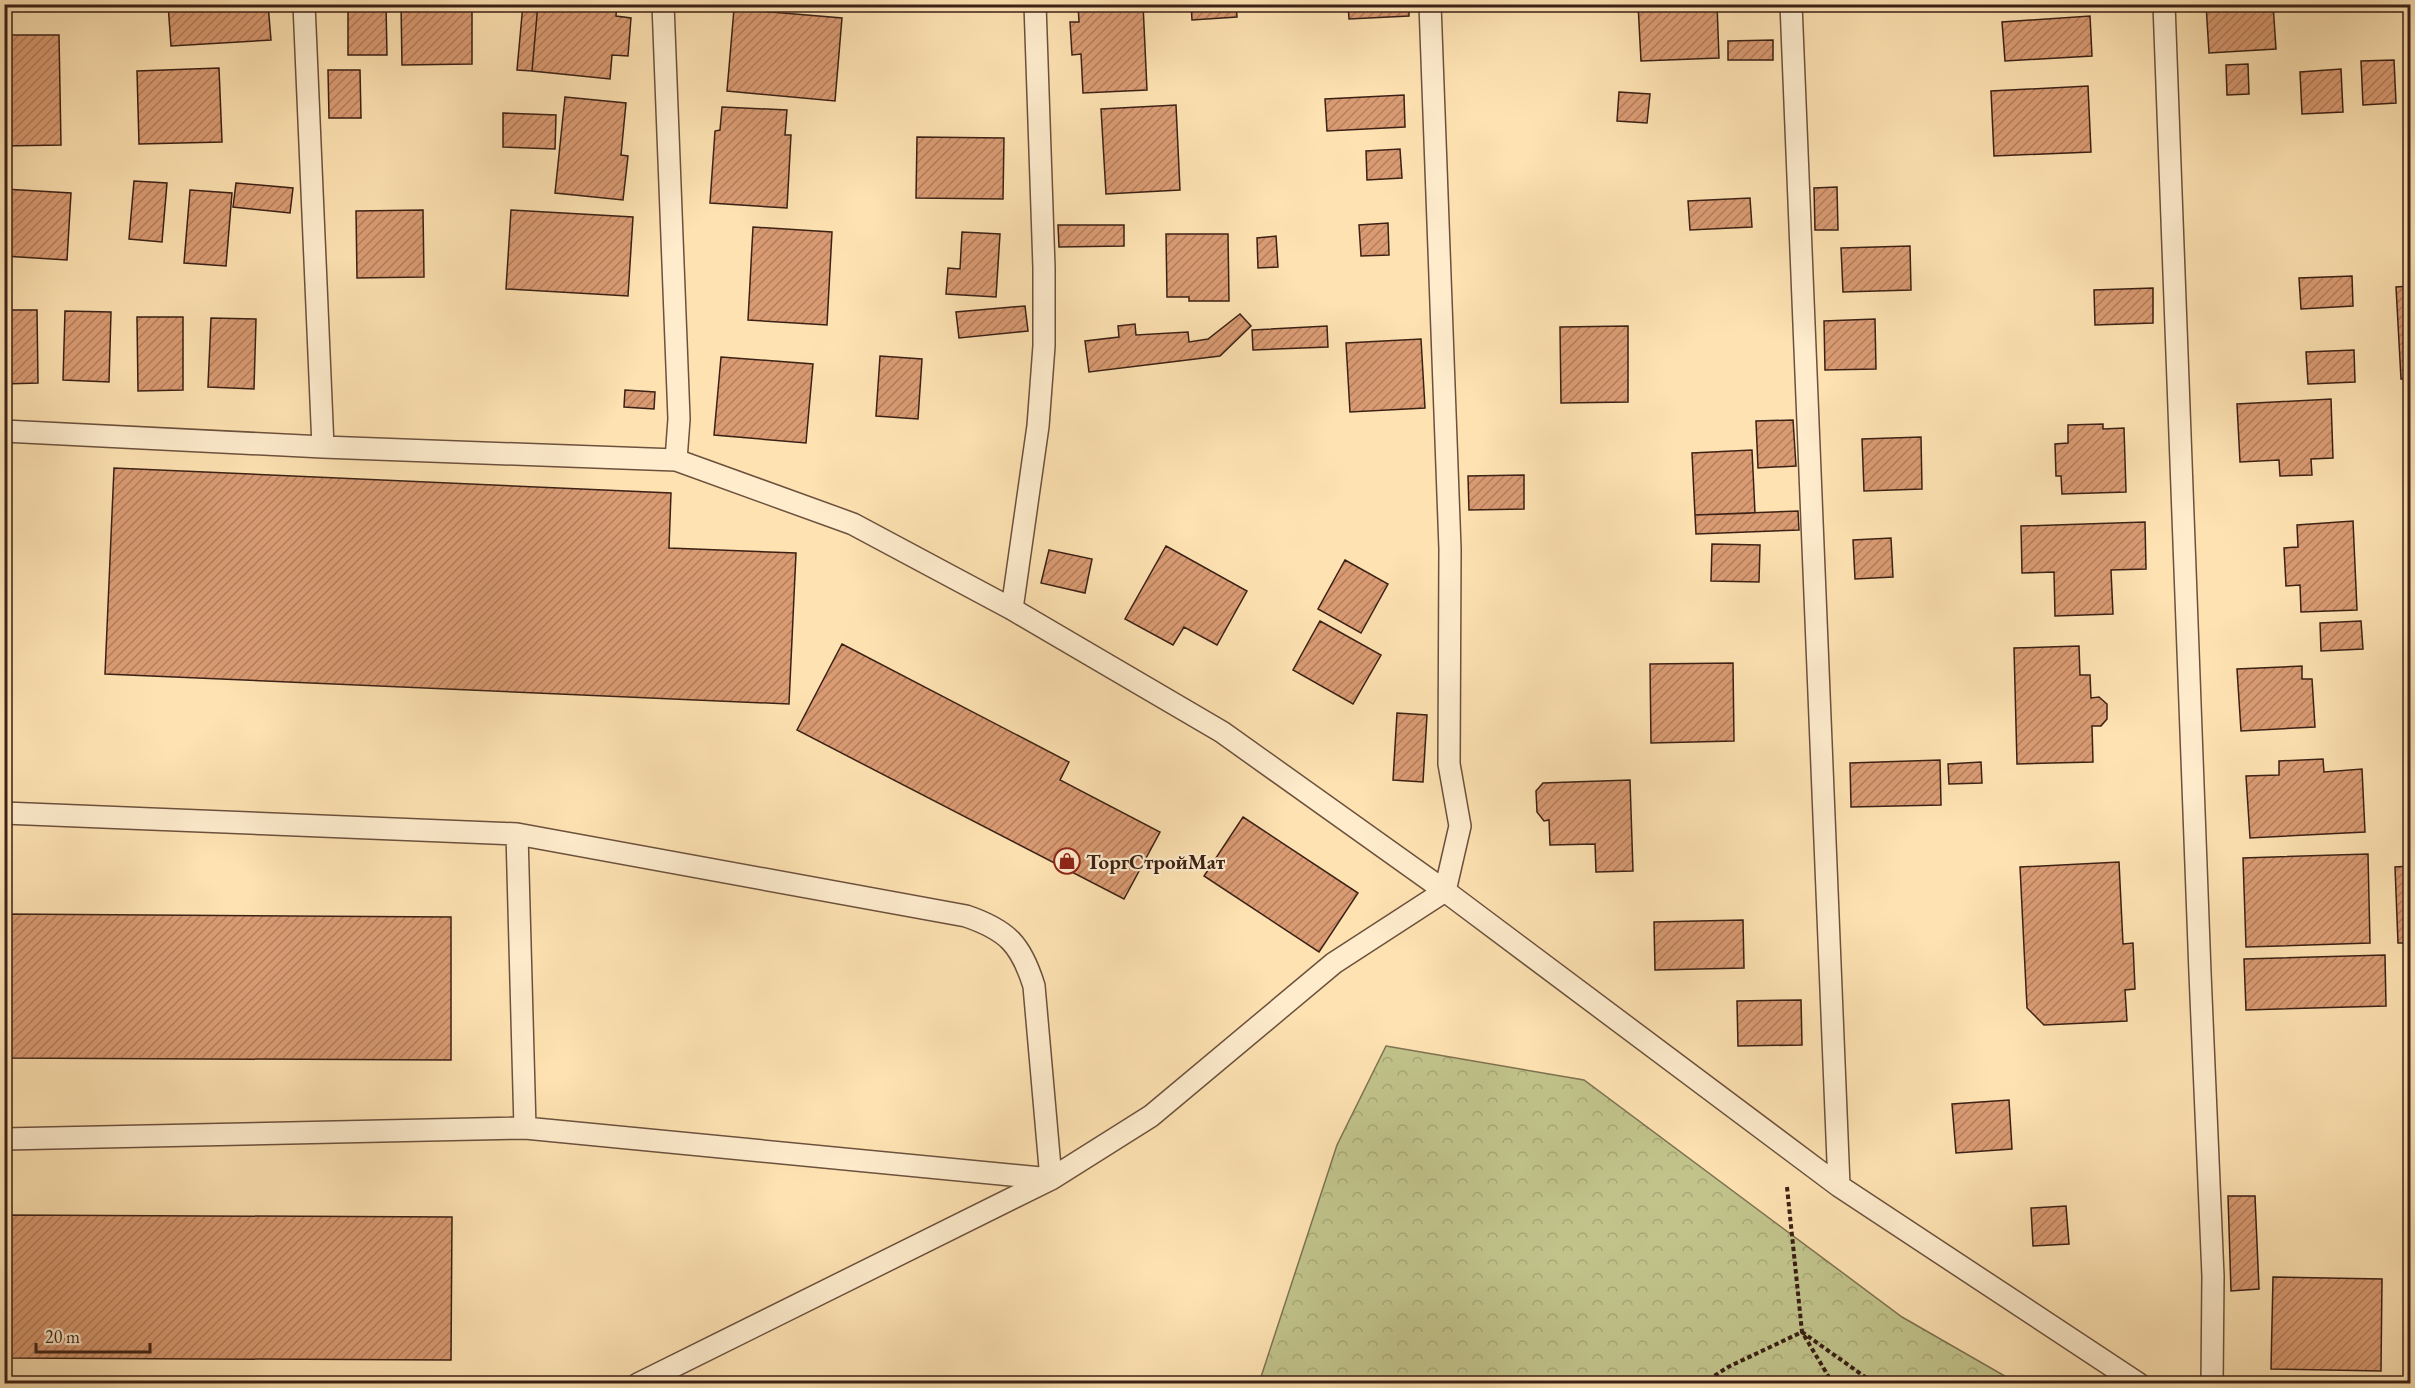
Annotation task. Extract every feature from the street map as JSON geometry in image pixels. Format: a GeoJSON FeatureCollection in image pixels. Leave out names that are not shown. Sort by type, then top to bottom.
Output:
{"type":"FeatureCollection","features":[{"type":"Feature","properties":{"kind":"lane"},"geometry":{"type":"LineString","coordinates":[[304,4],[323,447]]}},
{"type":"Feature","properties":{"kind":"lane"},"geometry":{"type":"LineString","coordinates":[[663,4],[679,419],[676,460]]}},
{"type":"Feature","properties":{"kind":"lane"},"geometry":{"type":"LineString","coordinates":[[1012,609],[1038,426],[1044,345],[1044,268],[1035,4]]}},
{"type":"Feature","properties":{"kind":"lane"},"geometry":{"type":"LineString","coordinates":[[638,1383],[1051,1179],[1151,1116],[1334,963],[1445,891],[1460,826],[1449,764],[1450,549],[1430,4]]}},
{"type":"Feature","properties":{"kind":"lane"},"geometry":{"type":"LineString","coordinates":[[1791,4],[1839,1186]]}},
{"type":"Feature","properties":{"kind":"lane"},"geometry":{"type":"LineString","coordinates":[[2164,4],[2213,1276],[2212,1383]]}},
{"type":"Feature","properties":{"kind":"lane"},"geometry":{"type":"LineString","coordinates":[[4,431],[323,447],[676,460],[852,524],[1012,609],[1222,732],[1445,891],[1839,1186],[2139,1383]]}},
{"type":"Feature","properties":{"kind":"lane"},"geometry":{"type":"LineString","coordinates":[[4,813],[517,834],[966,916],[990,924],[1011,940],[1026,961],[1034,986],[1051,1179]]}},
{"type":"Feature","properties":{"kind":"lane"},"geometry":{"type":"LineString","coordinates":[[517,834],[525,1128]]}},
{"type":"Feature","properties":{"kind":"lane"},"geometry":{"type":"LineString","coordinates":[[4,1139],[525,1128],[1051,1179]]}},
{"type":"Feature","properties":{"kind":"path"},"geometry":{"type":"LineString","coordinates":[[1783,1144],[1802,1332],[1833,1383]]}},
{"type":"Feature","properties":{"kind":"path"},"geometry":{"type":"LineString","coordinates":[[1702,1383],[1728,1367],[1802,1332]]}},
{"type":"Feature","properties":{"kind":"path"},"geometry":{"type":"LineString","coordinates":[[1802,1332],[1875,1383]]}},
{"type":"Feature","properties":{"kind":"green space"},"geometry":{"type":"Polygon","coordinates":[[[1386,1046],[1584,1080],[1902,1317],[2017,1383],[1259,1383],[1337,1145],[1386,1046]]]}},
{"type":"Feature","properties":{"kind":"building"},"geometry":{"type":"Polygon","coordinates":[[[168,4],[268,4],[271,40],[171,46],[168,4]]]}},
{"type":"Feature","properties":{"kind":"building"},"geometry":{"type":"Polygon","coordinates":[[[348,4],[386,4],[387,55],[348,55],[348,4]]]}},
{"type":"Feature","properties":{"kind":"building"},"geometry":{"type":"Polygon","coordinates":[[[401,4],[472,4],[472,64],[402,65],[401,4]]]}},
{"type":"Feature","properties":{"kind":"building"},"geometry":{"type":"Polygon","coordinates":[[[523,4],[538,4],[532,71],[517,70],[523,4]]]}},
{"type":"Feature","properties":{"kind":"building"},"geometry":{"type":"Polygon","coordinates":[[[538,4],[617,4],[616,16],[631,18],[628,56],[612,55],[610,79],[532,71],[538,4]]]}},
{"type":"Feature","properties":{"kind":"building"},"geometry":{"type":"Polygon","coordinates":[[[1078,4],[1143,4],[1147,90],[1083,93],[1081,54],[1072,55],[1070,22],[1079,22],[1078,4]]]}},
{"type":"Feature","properties":{"kind":"building"},"geometry":{"type":"Polygon","coordinates":[[[1191,4],[1236,4],[1237,17],[1192,20],[1191,4]]]}},
{"type":"Feature","properties":{"kind":"building"},"geometry":{"type":"Polygon","coordinates":[[[1348,4],[1409,4],[1409,16],[1349,19],[1348,4]]]}},
{"type":"Feature","properties":{"kind":"building"},"geometry":{"type":"Polygon","coordinates":[[[1638,4],[1717,4],[1719,58],[1641,61],[1638,4]]]}},
{"type":"Feature","properties":{"kind":"building"},"geometry":{"type":"Polygon","coordinates":[[[2206,4],[2273,4],[2276,49],[2209,53],[2206,4]]]}},
{"type":"Feature","properties":{"kind":"building"},"geometry":{"type":"Polygon","coordinates":[[[2368,4],[2410,4],[2410,7],[2369,8],[2368,4]]]}},
{"type":"Feature","properties":{"kind":"building"},"geometry":{"type":"Polygon","coordinates":[[[734,9],[842,18],[835,101],[727,91],[734,9]]]}},
{"type":"Feature","properties":{"kind":"building"},"geometry":{"type":"Polygon","coordinates":[[[2090,16],[2092,56],[2005,61],[2002,22],[2090,16]]]}},
{"type":"Feature","properties":{"kind":"building"},"geometry":{"type":"Polygon","coordinates":[[[4,35],[59,35],[61,145],[4,146],[4,35]]]}},
{"type":"Feature","properties":{"kind":"building"},"geometry":{"type":"Polygon","coordinates":[[[1773,40],[1773,60],[1728,60],[1728,41],[1773,40]]]}},
{"type":"Feature","properties":{"kind":"building"},"geometry":{"type":"Polygon","coordinates":[[[2394,60],[2396,103],[2363,105],[2361,61],[2394,60]]]}},
{"type":"Feature","properties":{"kind":"building"},"geometry":{"type":"Polygon","coordinates":[[[2248,64],[2249,94],[2227,95],[2226,65],[2248,64]]]}},
{"type":"Feature","properties":{"kind":"building"},"geometry":{"type":"Polygon","coordinates":[[[219,68],[222,142],[139,144],[137,71],[219,68]]]}},
{"type":"Feature","properties":{"kind":"building"},"geometry":{"type":"Polygon","coordinates":[[[2341,69],[2343,112],[2302,114],[2300,72],[2341,69]]]}},
{"type":"Feature","properties":{"kind":"building"},"geometry":{"type":"Polygon","coordinates":[[[328,70],[360,70],[361,118],[329,118],[328,70]]]}},
{"type":"Feature","properties":{"kind":"building"},"geometry":{"type":"Polygon","coordinates":[[[2088,86],[2091,152],[1994,156],[1991,91],[2088,86]]]}},
{"type":"Feature","properties":{"kind":"building"},"geometry":{"type":"Polygon","coordinates":[[[1619,92],[1650,94],[1647,123],[1617,121],[1619,92]]]}},
{"type":"Feature","properties":{"kind":"building"},"geometry":{"type":"Polygon","coordinates":[[[1404,95],[1405,127],[1327,131],[1325,99],[1404,95]]]}},
{"type":"Feature","properties":{"kind":"building"},"geometry":{"type":"Polygon","coordinates":[[[565,97],[626,103],[621,155],[628,156],[623,200],[555,193],[565,97]]]}},
{"type":"Feature","properties":{"kind":"building"},"geometry":{"type":"Polygon","coordinates":[[[1176,105],[1180,190],[1106,194],[1101,109],[1176,105]]]}},
{"type":"Feature","properties":{"kind":"building"},"geometry":{"type":"Polygon","coordinates":[[[722,107],[787,110],[785,135],[791,135],[787,208],[710,203],[715,131],[720,130],[722,107]]]}},
{"type":"Feature","properties":{"kind":"building"},"geometry":{"type":"Polygon","coordinates":[[[503,113],[556,115],[555,149],[503,147],[503,113]]]}},
{"type":"Feature","properties":{"kind":"building"},"geometry":{"type":"Polygon","coordinates":[[[917,137],[1004,138],[1003,199],[916,198],[917,137]]]}},
{"type":"Feature","properties":{"kind":"building"},"geometry":{"type":"Polygon","coordinates":[[[1400,149],[1402,178],[1367,180],[1366,151],[1400,149]]]}},
{"type":"Feature","properties":{"kind":"building"},"geometry":{"type":"Polygon","coordinates":[[[2408,179],[2410,179],[2410,231],[2408,179]]]}},
{"type":"Feature","properties":{"kind":"building"},"geometry":{"type":"Polygon","coordinates":[[[134,181],[167,183],[162,242],[129,239],[134,181]]]}},
{"type":"Feature","properties":{"kind":"building"},"geometry":{"type":"Polygon","coordinates":[[[236,183],[293,188],[290,213],[233,207],[236,183]]]}},
{"type":"Feature","properties":{"kind":"building"},"geometry":{"type":"Polygon","coordinates":[[[1837,187],[1838,230],[1815,230],[1814,188],[1837,187]]]}},
{"type":"Feature","properties":{"kind":"building"},"geometry":{"type":"Polygon","coordinates":[[[4,189],[71,193],[67,260],[4,256],[4,189]]]}},
{"type":"Feature","properties":{"kind":"building"},"geometry":{"type":"Polygon","coordinates":[[[190,190],[232,193],[226,266],[184,263],[190,190]]]}},
{"type":"Feature","properties":{"kind":"building"},"geometry":{"type":"Polygon","coordinates":[[[1750,198],[1752,227],[1690,230],[1688,201],[1750,198]]]}},
{"type":"Feature","properties":{"kind":"building"},"geometry":{"type":"Polygon","coordinates":[[[423,210],[424,277],[357,278],[356,211],[423,210]]]}},
{"type":"Feature","properties":{"kind":"building"},"geometry":{"type":"Polygon","coordinates":[[[511,210],[633,217],[628,296],[506,289],[511,210]]]}},
{"type":"Feature","properties":{"kind":"building"},"geometry":{"type":"Polygon","coordinates":[[[1388,223],[1389,255],[1361,256],[1359,225],[1388,223]]]}},
{"type":"Feature","properties":{"kind":"building"},"geometry":{"type":"Polygon","coordinates":[[[1058,225],[1124,225],[1124,246],[1059,247],[1058,225]]]}},
{"type":"Feature","properties":{"kind":"building"},"geometry":{"type":"Polygon","coordinates":[[[753,227],[832,232],[827,325],[748,320],[753,227]]]}},
{"type":"Feature","properties":{"kind":"building"},"geometry":{"type":"Polygon","coordinates":[[[962,232],[1000,234],[996,297],[946,294],[948,268],[960,269],[962,232]]]}},
{"type":"Feature","properties":{"kind":"building"},"geometry":{"type":"Polygon","coordinates":[[[1166,234],[1228,234],[1229,301],[1189,301],[1189,297],[1167,297],[1166,234]]]}},
{"type":"Feature","properties":{"kind":"building"},"geometry":{"type":"Polygon","coordinates":[[[1276,236],[1278,267],[1258,268],[1257,238],[1276,236]]]}},
{"type":"Feature","properties":{"kind":"building"},"geometry":{"type":"Polygon","coordinates":[[[1910,246],[1911,290],[1843,292],[1841,248],[1910,246]]]}},
{"type":"Feature","properties":{"kind":"building"},"geometry":{"type":"Polygon","coordinates":[[[2352,276],[2353,306],[2301,309],[2299,278],[2352,276]]]}},
{"type":"Feature","properties":{"kind":"building"},"geometry":{"type":"Polygon","coordinates":[[[2410,286],[2410,379],[2401,379],[2396,287],[2410,286]]]}},
{"type":"Feature","properties":{"kind":"building"},"geometry":{"type":"Polygon","coordinates":[[[2153,288],[2153,323],[2095,325],[2094,290],[2153,288]]]}},
{"type":"Feature","properties":{"kind":"building"},"geometry":{"type":"Polygon","coordinates":[[[1025,306],[1028,331],[959,338],[956,312],[1025,306]]]}},
{"type":"Feature","properties":{"kind":"building"},"geometry":{"type":"Polygon","coordinates":[[[4,310],[37,310],[38,383],[4,384],[4,310]]]}},
{"type":"Feature","properties":{"kind":"building"},"geometry":{"type":"Polygon","coordinates":[[[65,311],[111,312],[109,382],[63,380],[65,311]]]}},
{"type":"Feature","properties":{"kind":"building"},"geometry":{"type":"Polygon","coordinates":[[[1240,314],[1251,326],[1220,356],[1089,372],[1085,341],[1119,337],[1118,326],[1135,324],[1136,335],[1188,332],[1189,342],[1208,339],[1240,314]]]}},
{"type":"Feature","properties":{"kind":"building"},"geometry":{"type":"Polygon","coordinates":[[[137,317],[183,317],[183,390],[138,391],[137,317]]]}},
{"type":"Feature","properties":{"kind":"building"},"geometry":{"type":"Polygon","coordinates":[[[211,318],[256,319],[254,389],[208,387],[211,318]]]}},
{"type":"Feature","properties":{"kind":"building"},"geometry":{"type":"Polygon","coordinates":[[[1875,319],[1876,369],[1825,370],[1824,321],[1875,319]]]}},
{"type":"Feature","properties":{"kind":"building"},"geometry":{"type":"Polygon","coordinates":[[[1327,326],[1328,347],[1253,350],[1252,330],[1327,326]]]}},
{"type":"Feature","properties":{"kind":"building"},"geometry":{"type":"Polygon","coordinates":[[[1628,326],[1628,402],[1561,403],[1560,327],[1628,326]]]}},
{"type":"Feature","properties":{"kind":"building"},"geometry":{"type":"Polygon","coordinates":[[[1421,339],[1425,408],[1350,412],[1346,343],[1421,339]]]}},
{"type":"Feature","properties":{"kind":"building"},"geometry":{"type":"Polygon","coordinates":[[[2354,350],[2355,382],[2308,384],[2306,352],[2354,350]]]}},
{"type":"Feature","properties":{"kind":"building"},"geometry":{"type":"Polygon","coordinates":[[[880,356],[922,359],[918,419],[876,416],[880,356]]]}},
{"type":"Feature","properties":{"kind":"building"},"geometry":{"type":"Polygon","coordinates":[[[721,357],[813,364],[806,443],[714,435],[721,357]]]}},
{"type":"Feature","properties":{"kind":"building"},"geometry":{"type":"Polygon","coordinates":[[[625,390],[655,392],[654,409],[624,407],[625,390]]]}},
{"type":"Feature","properties":{"kind":"building"},"geometry":{"type":"Polygon","coordinates":[[[2331,399],[2333,458],[2311,459],[2312,475],[2280,476],[2279,460],[2240,462],[2237,404],[2331,399]]]}},
{"type":"Feature","properties":{"kind":"building"},"geometry":{"type":"Polygon","coordinates":[[[1793,420],[1796,466],[1758,468],[1756,421],[1793,420]]]}},
{"type":"Feature","properties":{"kind":"building"},"geometry":{"type":"Polygon","coordinates":[[[2103,424],[2103,429],[2124,428],[2126,492],[2062,494],[2061,476],[2056,476],[2055,444],[2068,443],[2068,425],[2103,424]]]}},
{"type":"Feature","properties":{"kind":"building"},"geometry":{"type":"Polygon","coordinates":[[[1921,437],[1922,489],[1864,491],[1862,439],[1921,437]]]}},
{"type":"Feature","properties":{"kind":"building"},"geometry":{"type":"Polygon","coordinates":[[[1752,450],[1755,513],[1695,515],[1692,453],[1752,450]]]}},
{"type":"Feature","properties":{"kind":"building"},"geometry":{"type":"Polygon","coordinates":[[[114,468],[671,493],[669,548],[796,553],[789,704],[105,674],[114,468]]]}},
{"type":"Feature","properties":{"kind":"building"},"geometry":{"type":"Polygon","coordinates":[[[1524,475],[1524,509],[1469,510],[1468,476],[1524,475]]]}},
{"type":"Feature","properties":{"kind":"building"},"geometry":{"type":"Polygon","coordinates":[[[1798,511],[1799,530],[1696,534],[1695,515],[1798,511]]]}},
{"type":"Feature","properties":{"kind":"building"},"geometry":{"type":"Polygon","coordinates":[[[2353,521],[2357,610],[2301,612],[2300,585],[2286,586],[2284,548],[2298,547],[2297,525],[2353,521]]]}},
{"type":"Feature","properties":{"kind":"building"},"geometry":{"type":"Polygon","coordinates":[[[2145,522],[2146,569],[2111,570],[2113,614],[2055,616],[2054,572],[2022,573],[2021,526],[2145,522]]]}},
{"type":"Feature","properties":{"kind":"building"},"geometry":{"type":"Polygon","coordinates":[[[1891,538],[1893,577],[1855,579],[1853,540],[1891,538]]]}},
{"type":"Feature","properties":{"kind":"building"},"geometry":{"type":"Polygon","coordinates":[[[1712,544],[1760,545],[1759,582],[1711,581],[1712,544]]]}},
{"type":"Feature","properties":{"kind":"building"},"geometry":{"type":"Polygon","coordinates":[[[1166,546],[1247,591],[1217,645],[1184,627],[1173,645],[1125,619],[1166,546]]]}},
{"type":"Feature","properties":{"kind":"building"},"geometry":{"type":"Polygon","coordinates":[[[1049,550],[1092,559],[1085,593],[1041,583],[1049,550]]]}},
{"type":"Feature","properties":{"kind":"building"},"geometry":{"type":"Polygon","coordinates":[[[1345,560],[1388,584],[1361,633],[1318,609],[1345,560]]]}},
{"type":"Feature","properties":{"kind":"building"},"geometry":{"type":"Polygon","coordinates":[[[1320,621],[1381,655],[1353,704],[1293,670],[1320,621]]]}},
{"type":"Feature","properties":{"kind":"building"},"geometry":{"type":"Polygon","coordinates":[[[2361,621],[2363,649],[2321,651],[2320,623],[2361,621]]]}},
{"type":"Feature","properties":{"kind":"building"},"geometry":{"type":"Polygon","coordinates":[[[842,644],[1069,762],[1060,780],[1160,832],[1124,899],[797,730],[842,644]]]}},
{"type":"Feature","properties":{"kind":"building"},"geometry":{"type":"Polygon","coordinates":[[[2079,646],[2080,675],[2090,675],[2091,698],[2099,697],[2107,704],[2107,719],[2101,726],[2092,726],[2093,762],[2017,764],[2014,648],[2079,646]]]}},
{"type":"Feature","properties":{"kind":"building"},"geometry":{"type":"Polygon","coordinates":[[[1733,663],[1734,741],[1651,743],[1650,664],[1733,663]]]}},
{"type":"Feature","properties":{"kind":"building"},"geometry":{"type":"Polygon","coordinates":[[[2302,666],[2302,679],[2312,679],[2315,727],[2241,731],[2237,669],[2302,666]]]}},
{"type":"Feature","properties":{"kind":"building"},"geometry":{"type":"Polygon","coordinates":[[[1397,713],[1427,715],[1423,782],[1393,780],[1397,713]]]}},
{"type":"Feature","properties":{"kind":"building"},"geometry":{"type":"Polygon","coordinates":[[[2323,759],[2324,772],[2362,769],[2365,832],[2250,838],[2246,776],[2279,775],[2279,761],[2323,759]]]}},
{"type":"Feature","properties":{"kind":"building"},"geometry":{"type":"Polygon","coordinates":[[[1940,760],[1941,805],[1851,807],[1850,763],[1940,760]]]}},
{"type":"Feature","properties":{"kind":"building"},"geometry":{"type":"Polygon","coordinates":[[[1981,762],[1982,783],[1949,784],[1948,764],[1981,762]]]}},
{"type":"Feature","properties":{"kind":"building"},"geometry":{"type":"Polygon","coordinates":[[[1630,780],[1633,871],[1596,872],[1595,844],[1550,845],[1549,820],[1544,821],[1537,812],[1536,791],[1543,783],[1630,780]]]}},
{"type":"Feature","properties":{"kind":"building"},"geometry":{"type":"Polygon","coordinates":[[[1243,817],[1358,893],[1319,952],[1204,876],[1243,817]]]}},
{"type":"Feature","properties":{"kind":"building"},"geometry":{"type":"Polygon","coordinates":[[[2368,854],[2370,943],[2246,947],[2243,858],[2368,854]]]}},
{"type":"Feature","properties":{"kind":"building"},"geometry":{"type":"Polygon","coordinates":[[[2119,862],[2123,944],[2133,943],[2135,989],[2125,990],[2127,1021],[2044,1025],[2027,1008],[2020,867],[2119,862]]]}},
{"type":"Feature","properties":{"kind":"building"},"geometry":{"type":"Polygon","coordinates":[[[2410,866],[2410,943],[2398,943],[2395,867],[2410,866]]]}},
{"type":"Feature","properties":{"kind":"building"},"geometry":{"type":"Polygon","coordinates":[[[4,914],[451,917],[451,1060],[4,1058],[4,914]]]}},
{"type":"Feature","properties":{"kind":"building"},"geometry":{"type":"Polygon","coordinates":[[[1743,920],[1744,968],[1655,970],[1654,922],[1743,920]]]}},
{"type":"Feature","properties":{"kind":"building"},"geometry":{"type":"Polygon","coordinates":[[[2385,955],[2386,1006],[2246,1010],[2244,959],[2385,955]]]}},
{"type":"Feature","properties":{"kind":"building"},"geometry":{"type":"Polygon","coordinates":[[[1801,1000],[1802,1045],[1738,1046],[1737,1001],[1801,1000]]]}},
{"type":"Feature","properties":{"kind":"building"},"geometry":{"type":"Polygon","coordinates":[[[2009,1100],[2012,1149],[1956,1153],[1952,1104],[2009,1100]]]}},
{"type":"Feature","properties":{"kind":"building"},"geometry":{"type":"Polygon","coordinates":[[[2228,1196],[2255,1196],[2259,1289],[2231,1291],[2228,1196]]]}},
{"type":"Feature","properties":{"kind":"building"},"geometry":{"type":"Polygon","coordinates":[[[2066,1206],[2069,1244],[2033,1246],[2031,1208],[2066,1206]]]}},
{"type":"Feature","properties":{"kind":"building"},"geometry":{"type":"Polygon","coordinates":[[[4,1215],[452,1217],[451,1360],[4,1358],[4,1215]]]}},
{"type":"Feature","properties":{"kind":"building"},"geometry":{"type":"Polygon","coordinates":[[[2273,1277],[2382,1279],[2381,1371],[2271,1369],[2273,1277]]]}},
{"type":"Feature","properties":{"kind":"place","name":"ТоргСтройМат"},"geometry":{"type":"Point","coordinates":[1067,861]}}]}
